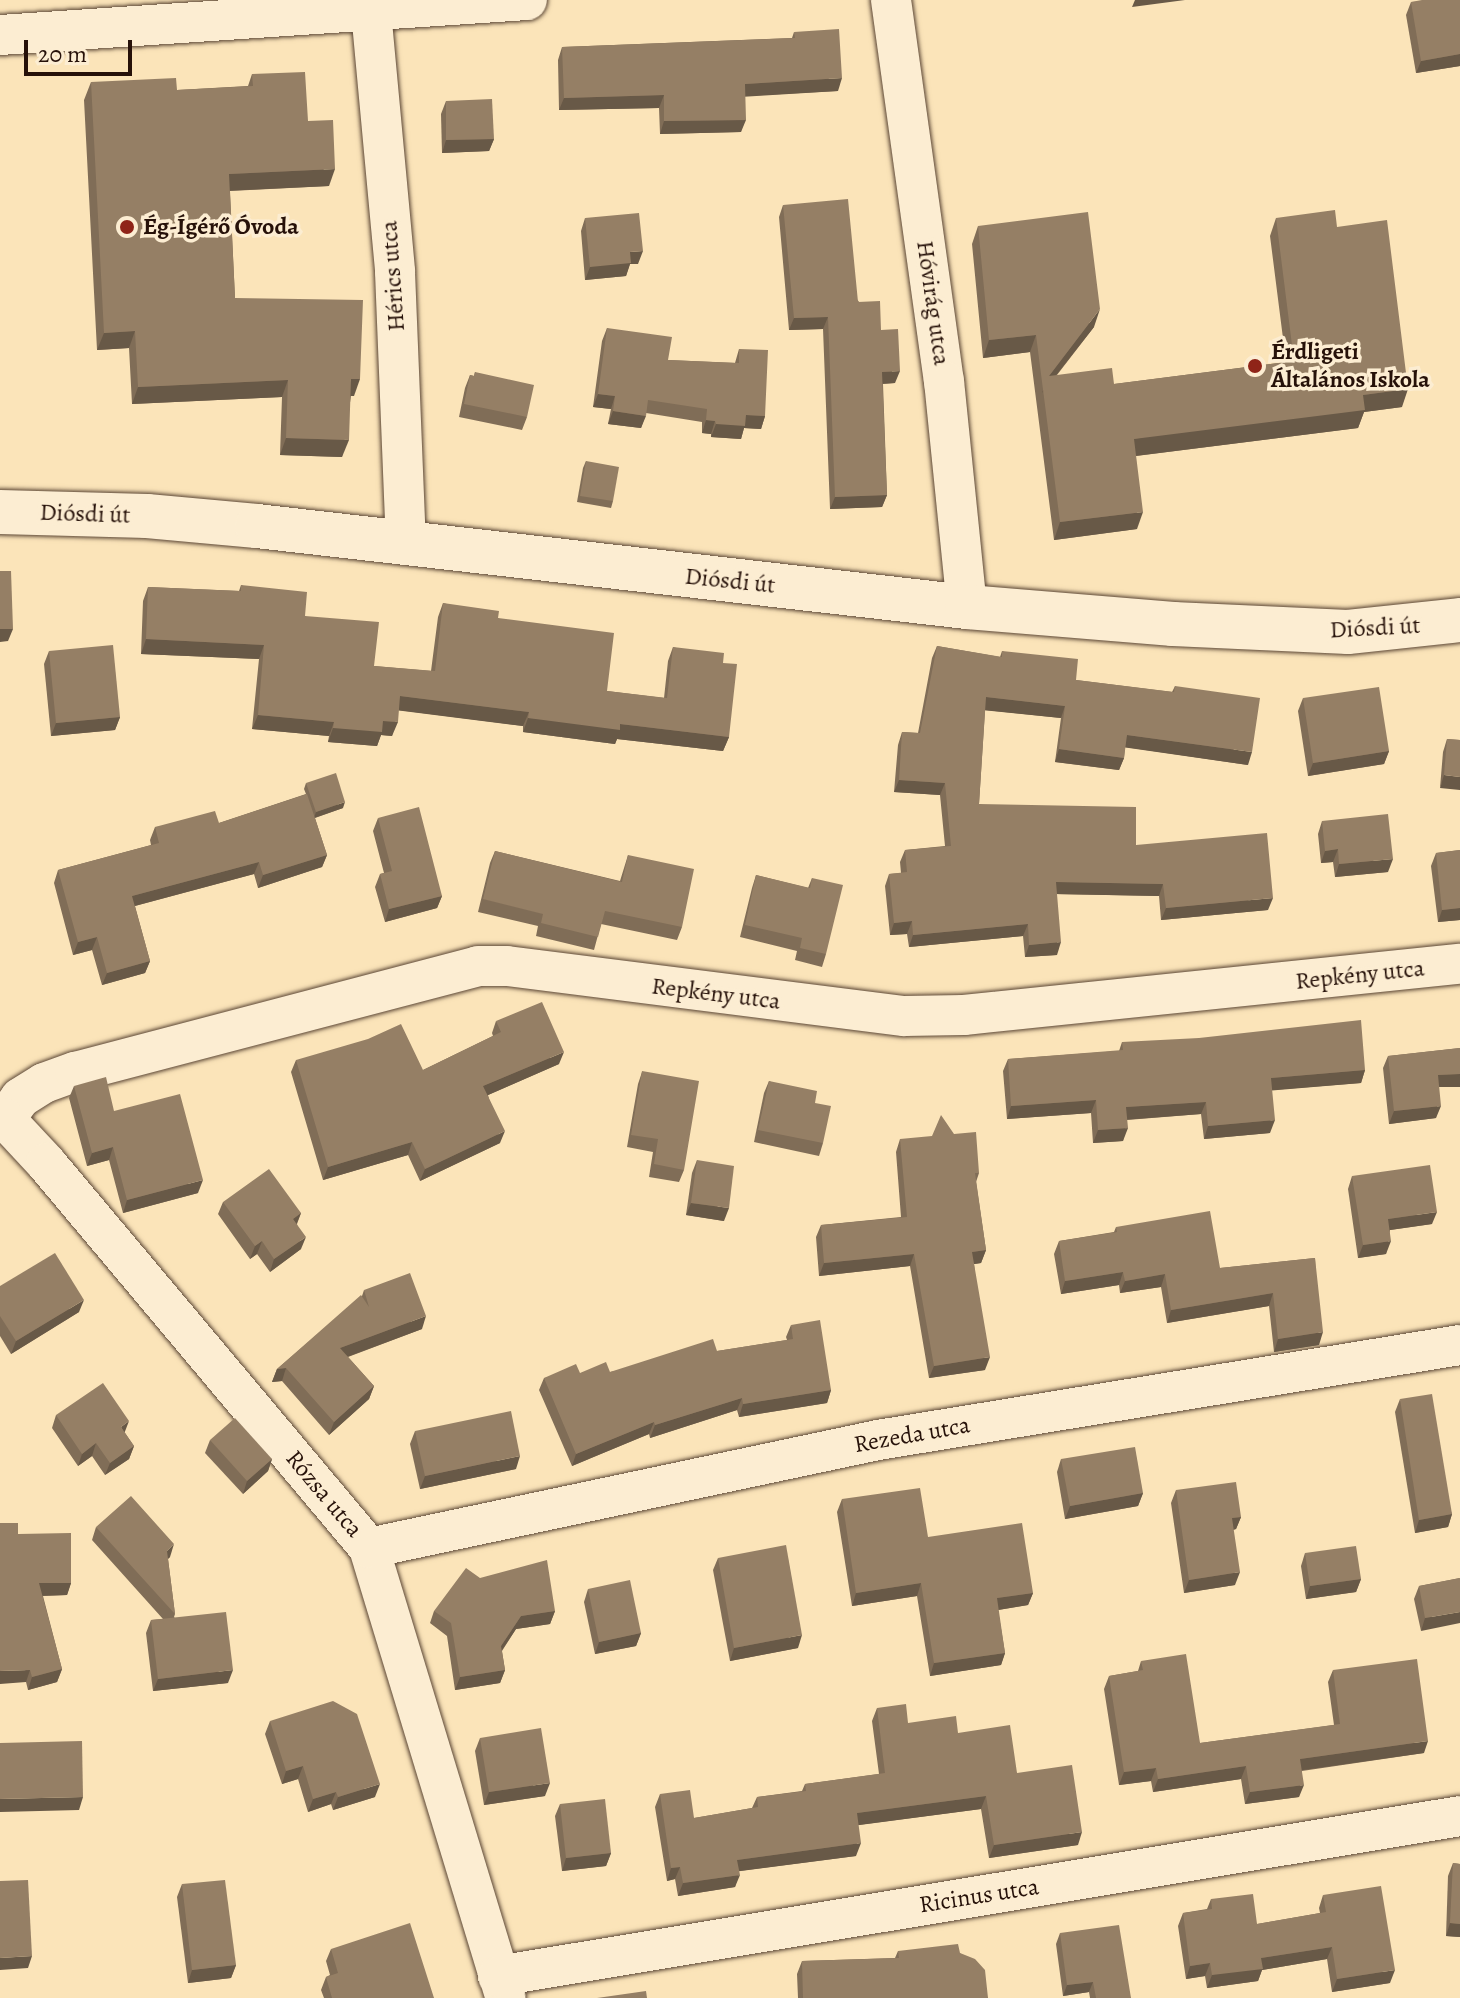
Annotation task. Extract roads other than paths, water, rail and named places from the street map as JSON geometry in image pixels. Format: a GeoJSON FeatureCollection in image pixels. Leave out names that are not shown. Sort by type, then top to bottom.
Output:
{"type":"FeatureCollection","features":[{"type":"Feature","properties":{"kind":"main road","name":"Diósdi út"},"geometry":{"type":"LineString","coordinates":[[0,512],[147,516],[406,541],[967,607],[1290,631],[1348,632],[1460,620]]}},
{"type":"Feature","properties":{"kind":"street"},"geometry":{"type":"LineString","coordinates":[[0,35],[527,0]]}},
{"type":"Feature","properties":{"kind":"street","name":"Hóvirág utca"},"geometry":{"type":"LineString","coordinates":[[891,0],[944,381],[967,607]]}},
{"type":"Feature","properties":{"kind":"street","name":"Hérics utca"},"geometry":{"type":"LineString","coordinates":[[371,11],[395,272],[406,541]]}},
{"type":"Feature","properties":{"kind":"street","name":"Repkény utca"},"geometry":{"type":"LineString","coordinates":[[2,1119],[20,1098],[44,1083],[75,1072],[478,966],[507,966],[904,1016],[964,1015],[1460,964]]}},
{"type":"Feature","properties":{"kind":"street","name":"Rózsa utca"},"geometry":{"type":"LineString","coordinates":[[2,1119],[46,1163],[369,1548],[502,1987]]}},
{"type":"Feature","properties":{"kind":"street","name":"Rezeda utca"},"geometry":{"type":"LineString","coordinates":[[369,1548],[878,1440],[1460,1345]]}},
{"type":"Feature","properties":{"kind":"street","name":"Ricinus utca"},"geometry":{"type":"LineString","coordinates":[[502,1987],[1460,1816]]}},
{"type":"Feature","properties":{"kind":"place","name":"Ég-Ígérő Óvoda"},"geometry":{"type":"Point","coordinates":[127,227]}},
{"type":"Feature","properties":{"kind":"place","name":"Érdligeti Általános Iskola"},"geometry":{"type":"Point","coordinates":[1255,366]}}]}
